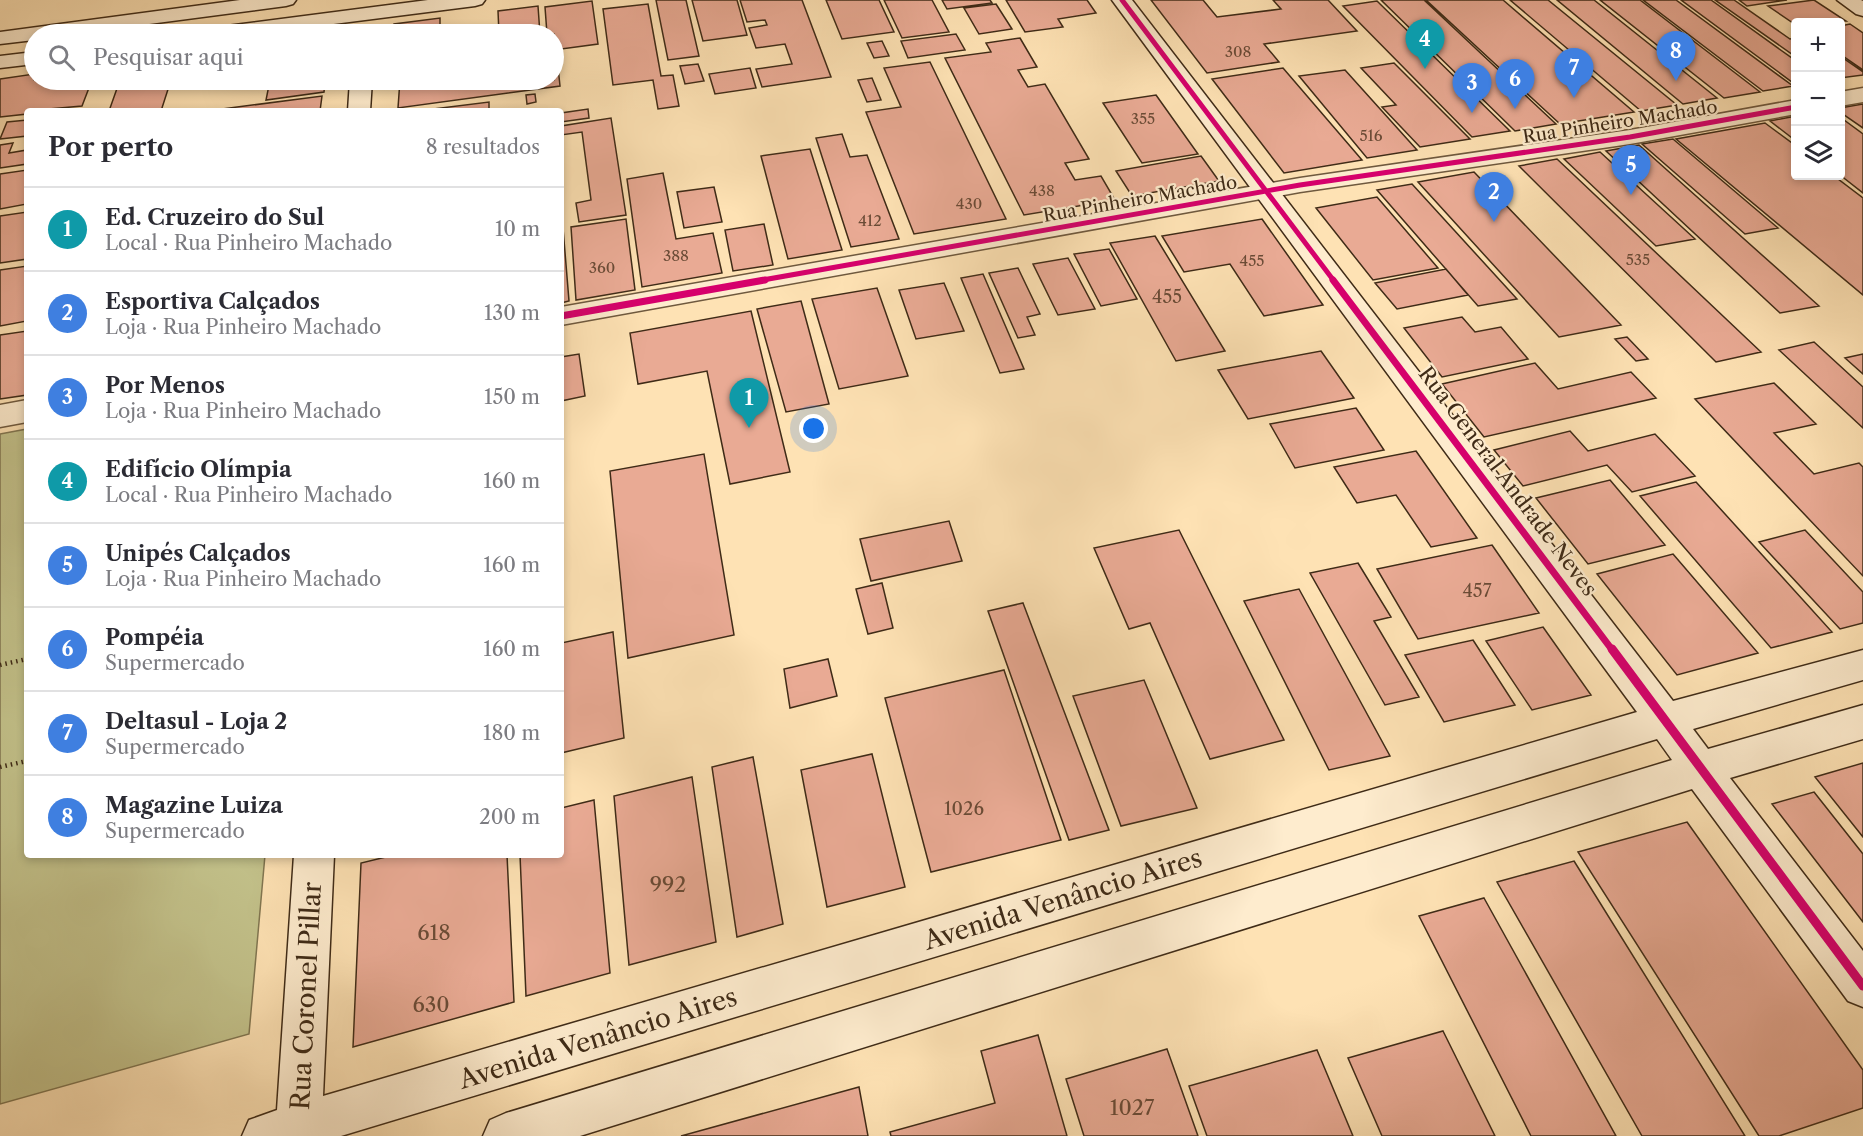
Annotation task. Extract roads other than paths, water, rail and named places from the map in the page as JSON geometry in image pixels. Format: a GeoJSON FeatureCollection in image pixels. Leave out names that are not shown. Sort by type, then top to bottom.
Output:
{"type":"FeatureCollection","features":[{"type":"Feature","properties":{"kind":"street"},"geometry":{"type":"LineString","coordinates":[[105,24],[286,0]]}},
{"type":"Feature","properties":{"kind":"street"},"geometry":{"type":"LineString","coordinates":[[297,24],[475,0]]}},
{"type":"Feature","properties":{"kind":"street","name":"Rua General Andrade Neves"},"geometry":{"type":"LineString","coordinates":[[1122,0],[1268,191],[1863,986]]}},
{"type":"Feature","properties":{"kind":"street"},"geometry":{"type":"LineString","coordinates":[[1847,0],[1863,10]]}},
{"type":"Feature","properties":{"kind":"street"},"geometry":{"type":"LineString","coordinates":[[0,38],[24,35]]}},
{"type":"Feature","properties":{"kind":"street"},"geometry":{"type":"LineString","coordinates":[[0,63],[24,59]]}},
{"type":"Feature","properties":{"kind":"street"},"geometry":{"type":"LineString","coordinates":[[359,108],[360,90]]}},
{"type":"Feature","properties":{"kind":"street"},"geometry":{"type":"LineString","coordinates":[[1845,98],[1863,95]]}},
{"type":"Feature","properties":{"kind":"street","name":"Rua Pinheiro Machado"},"geometry":{"type":"LineString","coordinates":[[564,315],[1268,191],[1630,137],[1791,108]]}},
{"type":"Feature","properties":{"kind":"street"},"geometry":{"type":"LineString","coordinates":[[0,416],[24,412]]}},
{"type":"Feature","properties":{"kind":"street","name":"Avenida Venâncio Aires"},"geometry":{"type":"LineString","coordinates":[[287,1133],[1665,720],[1863,665]]}},
{"type":"Feature","properties":{"kind":"street"},"geometry":{"type":"LineString","coordinates":[[506,1136],[1700,769],[1863,722]]}},
{"type":"Feature","properties":{"kind":"street","name":"Rua Coronel Pillar"},"geometry":{"type":"LineString","coordinates":[[287,1133],[314,858]]}},
{"type":"Feature","properties":{"kind":"place","name":"Edifício Olímpia"},"geometry":{"type":"Point","coordinates":[1425,69]}},
{"type":"Feature","properties":{"kind":"place","name":"Magazine Luiza"},"geometry":{"type":"Point","coordinates":[1676,81]}},
{"type":"Feature","properties":{"kind":"place","name":"Deltasul - Loja 2"},"geometry":{"type":"Point","coordinates":[1574,98]}},
{"type":"Feature","properties":{"kind":"place","name":"Pompéia"},"geometry":{"type":"Point","coordinates":[1515,109]}},
{"type":"Feature","properties":{"kind":"place","name":"Por Menos"},"geometry":{"type":"Point","coordinates":[1472,113]}},
{"type":"Feature","properties":{"kind":"place","name":"Unipés Calçados"},"geometry":{"type":"Point","coordinates":[1631,195]}},
{"type":"Feature","properties":{"kind":"place","name":"Esportiva Calçados"},"geometry":{"type":"Point","coordinates":[1494,222]}},
{"type":"Feature","properties":{"kind":"place","name":"Ed. Cruzeiro do Sul"},"geometry":{"type":"Point","coordinates":[749,428]}}]}
